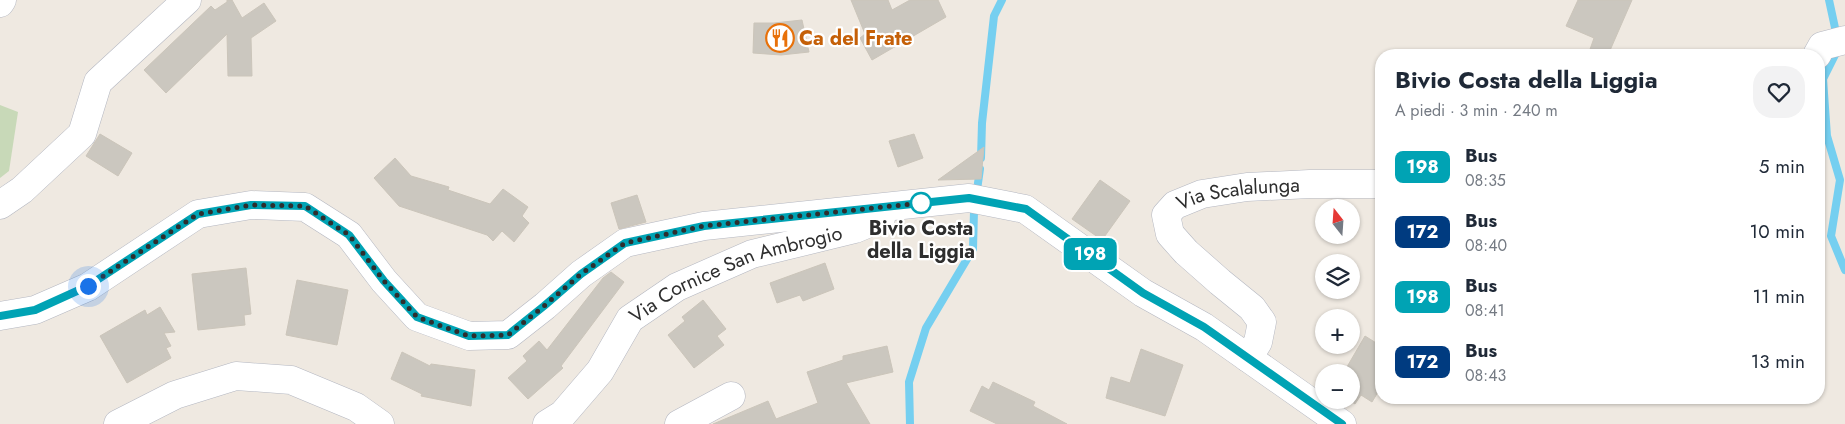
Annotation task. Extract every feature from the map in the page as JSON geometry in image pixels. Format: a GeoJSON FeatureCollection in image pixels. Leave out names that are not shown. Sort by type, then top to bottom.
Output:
{"type":"FeatureCollection","features":[{"type":"Feature","properties":{"kind":"street"},"geometry":{"type":"LineString","coordinates":[[0,205],[22,190],[82,134],[98,82],[187,0]]}},
{"type":"Feature","properties":{"kind":"street","name":"Via Scalalunga"},"geometry":{"type":"LineString","coordinates":[[1248,358],[1258,342],[1262,322],[1252,308],[1213,276],[1170,234],[1166,216],[1175,205],[1202,194],[1247,187],[1310,184],[1375,184]]}},
{"type":"Feature","properties":{"kind":"street","name":"Via Cornice San Ambrogio"},"geometry":{"type":"LineString","coordinates":[[0,316],[35,310],[88,286],[198,214],[251,205],[305,206],[349,235],[384,281],[417,317],[469,336],[508,335],[581,274],[625,243],[704,226],[969,198],[1026,209],[1143,293],[1204,327],[1342,424]]}},
{"type":"Feature","properties":{"kind":"street","name":"Via Cornice San Ambrogio"},"geometry":{"type":"LineString","coordinates":[[546,424],[563,414],[600,370],[630,319],[677,287],[752,254],[854,229],[914,204]]}},
{"type":"Feature","properties":{"kind":"street"},"geometry":{"type":"LineString","coordinates":[[118,424],[175,395],[236,376],[291,380],[356,407],[380,424]]}},
{"type":"Feature","properties":{"kind":"street"},"geometry":{"type":"LineString","coordinates":[[679,424],[731,396]]}},
{"type":"Feature","properties":{"kind":"green space"},"geometry":{"type":"Polygon","coordinates":[[[0,105],[18,112],[9,171],[0,178],[0,105]]]}},
{"type":"Feature","properties":{"kind":"building"},"geometry":{"type":"Polygon","coordinates":[[[227,0],[232,0],[242,18],[264,3],[276,21],[251,38],[252,76],[228,76],[227,34],[166,93],[144,70],[211,6],[215,10],[227,2],[227,0]]]}},
{"type":"Feature","properties":{"kind":"building"},"geometry":{"type":"Polygon","coordinates":[[[851,0],[888,0],[892,10],[910,0],[938,0],[946,17],[872,60],[860,38],[865,34],[851,0]]]}},
{"type":"Feature","properties":{"kind":"building"},"geometry":{"type":"Polygon","coordinates":[[[1578,0],[1632,0],[1611,49],[1590,49],[1594,38],[1566,26],[1578,0]]]}},
{"type":"Feature","properties":{"kind":"building","name":"Ca del Frate"},"geometry":{"type":"Polygon","coordinates":[[[802,20],[809,52],[781,55],[753,53],[754,23],[802,20]]]}},
{"type":"Feature","properties":{"kind":"building"},"geometry":{"type":"Polygon","coordinates":[[[100,134],[132,153],[118,176],[86,156],[100,134]]]}},
{"type":"Feature","properties":{"kind":"building"},"geometry":{"type":"Polygon","coordinates":[[[914,134],[923,158],[898,167],[889,141],[914,134]]]}},
{"type":"Feature","properties":{"kind":"building"},"geometry":{"type":"Polygon","coordinates":[[[984,147],[981,179],[938,180],[984,147]]]}},
{"type":"Feature","properties":{"kind":"building"},"geometry":{"type":"Polygon","coordinates":[[[395,158],[411,176],[449,187],[448,190],[490,204],[503,189],[528,207],[522,216],[529,223],[514,242],[502,231],[493,241],[487,235],[399,206],[374,178],[395,158]]]}},
{"type":"Feature","properties":{"kind":"building"},"geometry":{"type":"Polygon","coordinates":[[[1100,180],[1130,201],[1102,240],[1072,219],[1100,180]]]}},
{"type":"Feature","properties":{"kind":"building"},"geometry":{"type":"Polygon","coordinates":[[[637,195],[646,222],[619,229],[611,203],[637,195]]]}},
{"type":"Feature","properties":{"kind":"building"},"geometry":{"type":"Polygon","coordinates":[[[825,263],[834,289],[803,301],[800,295],[777,303],[770,283],[825,263]]]}},
{"type":"Feature","properties":{"kind":"building"},"geometry":{"type":"Polygon","coordinates":[[[246,268],[251,314],[244,315],[245,325],[198,330],[192,274],[246,268]]]}},
{"type":"Feature","properties":{"kind":"building"},"geometry":{"type":"Polygon","coordinates":[[[611,272],[624,282],[561,366],[563,368],[528,399],[508,378],[527,361],[523,356],[539,341],[547,350],[603,278],[611,272]]]}},
{"type":"Feature","properties":{"kind":"building"},"geometry":{"type":"Polygon","coordinates":[[[297,280],[348,290],[337,345],[286,335],[297,280]]]}},
{"type":"Feature","properties":{"kind":"building"},"geometry":{"type":"Polygon","coordinates":[[[703,300],[726,329],[717,336],[724,345],[694,368],[668,335],[685,321],[682,317],[703,300]]]}},
{"type":"Feature","properties":{"kind":"building"},"geometry":{"type":"Polygon","coordinates":[[[160,307],[175,332],[164,333],[171,346],[166,348],[171,358],[127,383],[100,336],[145,310],[147,315],[160,307]]]}},
{"type":"Feature","properties":{"kind":"building"},"geometry":{"type":"Polygon","coordinates":[[[1365,336],[1375,342],[1375,397],[1372,402],[1361,395],[1360,396],[1360,364],[1349,364],[1354,354],[1360,354],[1360,345],[1365,336]]]}},
{"type":"Feature","properties":{"kind":"building"},"geometry":{"type":"Polygon","coordinates":[[[887,346],[893,372],[846,383],[870,424],[713,424],[768,401],[776,419],[818,403],[807,372],[843,360],[843,356],[887,346]]]}},
{"type":"Feature","properties":{"kind":"building"},"geometry":{"type":"Polygon","coordinates":[[[1141,349],[1183,365],[1165,416],[1106,398],[1111,377],[1130,383],[1141,349]]]}},
{"type":"Feature","properties":{"kind":"building"},"geometry":{"type":"Polygon","coordinates":[[[402,352],[430,366],[431,364],[475,370],[471,406],[421,396],[422,394],[391,379],[402,352]]]}},
{"type":"Feature","properties":{"kind":"building"},"geometry":{"type":"Polygon","coordinates":[[[993,382],[1035,402],[1033,406],[1067,424],[997,424],[970,411],[982,386],[989,390],[993,382]]]}},
{"type":"Feature","properties":{"kind":"waterway"},"geometry":{"type":"LineString","coordinates":[[981,158],[982,123],[994,16],[1002,0]]}},
{"type":"Feature","properties":{"kind":"waterway"},"geometry":{"type":"LineString","coordinates":[[1829,0],[1837,37]]}},
{"type":"Feature","properties":{"kind":"waterway"},"geometry":{"type":"LineString","coordinates":[[1825,75],[1838,49]]}},
{"type":"Feature","properties":{"kind":"waterway"},"geometry":{"type":"LineString","coordinates":[[1825,108],[1827,136],[1840,180],[1831,236],[1845,270]]}},
{"type":"Feature","properties":{"kind":"waterway"},"geometry":{"type":"LineString","coordinates":[[910,424],[909,382],[926,328],[973,249],[974,211],[980,169]]}},
{"type":"Feature","properties":{"kind":"bus line","name":"198"},"geometry":{"type":"LineString","coordinates":[[0,316],[35,310],[88,286],[198,214],[251,205],[305,206],[349,235],[384,281],[417,317],[469,336],[508,335],[581,274],[625,243],[704,226],[969,198],[1026,209],[1143,293],[1204,327],[1342,424]]}},
{"type":"Feature","properties":{"kind":"place","name":"Ca del Frate"},"geometry":{"type":"Point","coordinates":[780,38]}},
{"type":"Feature","properties":{"kind":"place","name":"Bivio Costa della Liggia"},"geometry":{"type":"Point","coordinates":[921,203]}},
{"type":"Feature","properties":{"kind":"route"},"geometry":{"type":"LineString","coordinates":[[88,286],[198,214],[251,205],[305,206],[349,235],[384,281],[417,317],[469,336],[508,335],[581,274],[625,243],[704,226],[921,203]]}}]}
